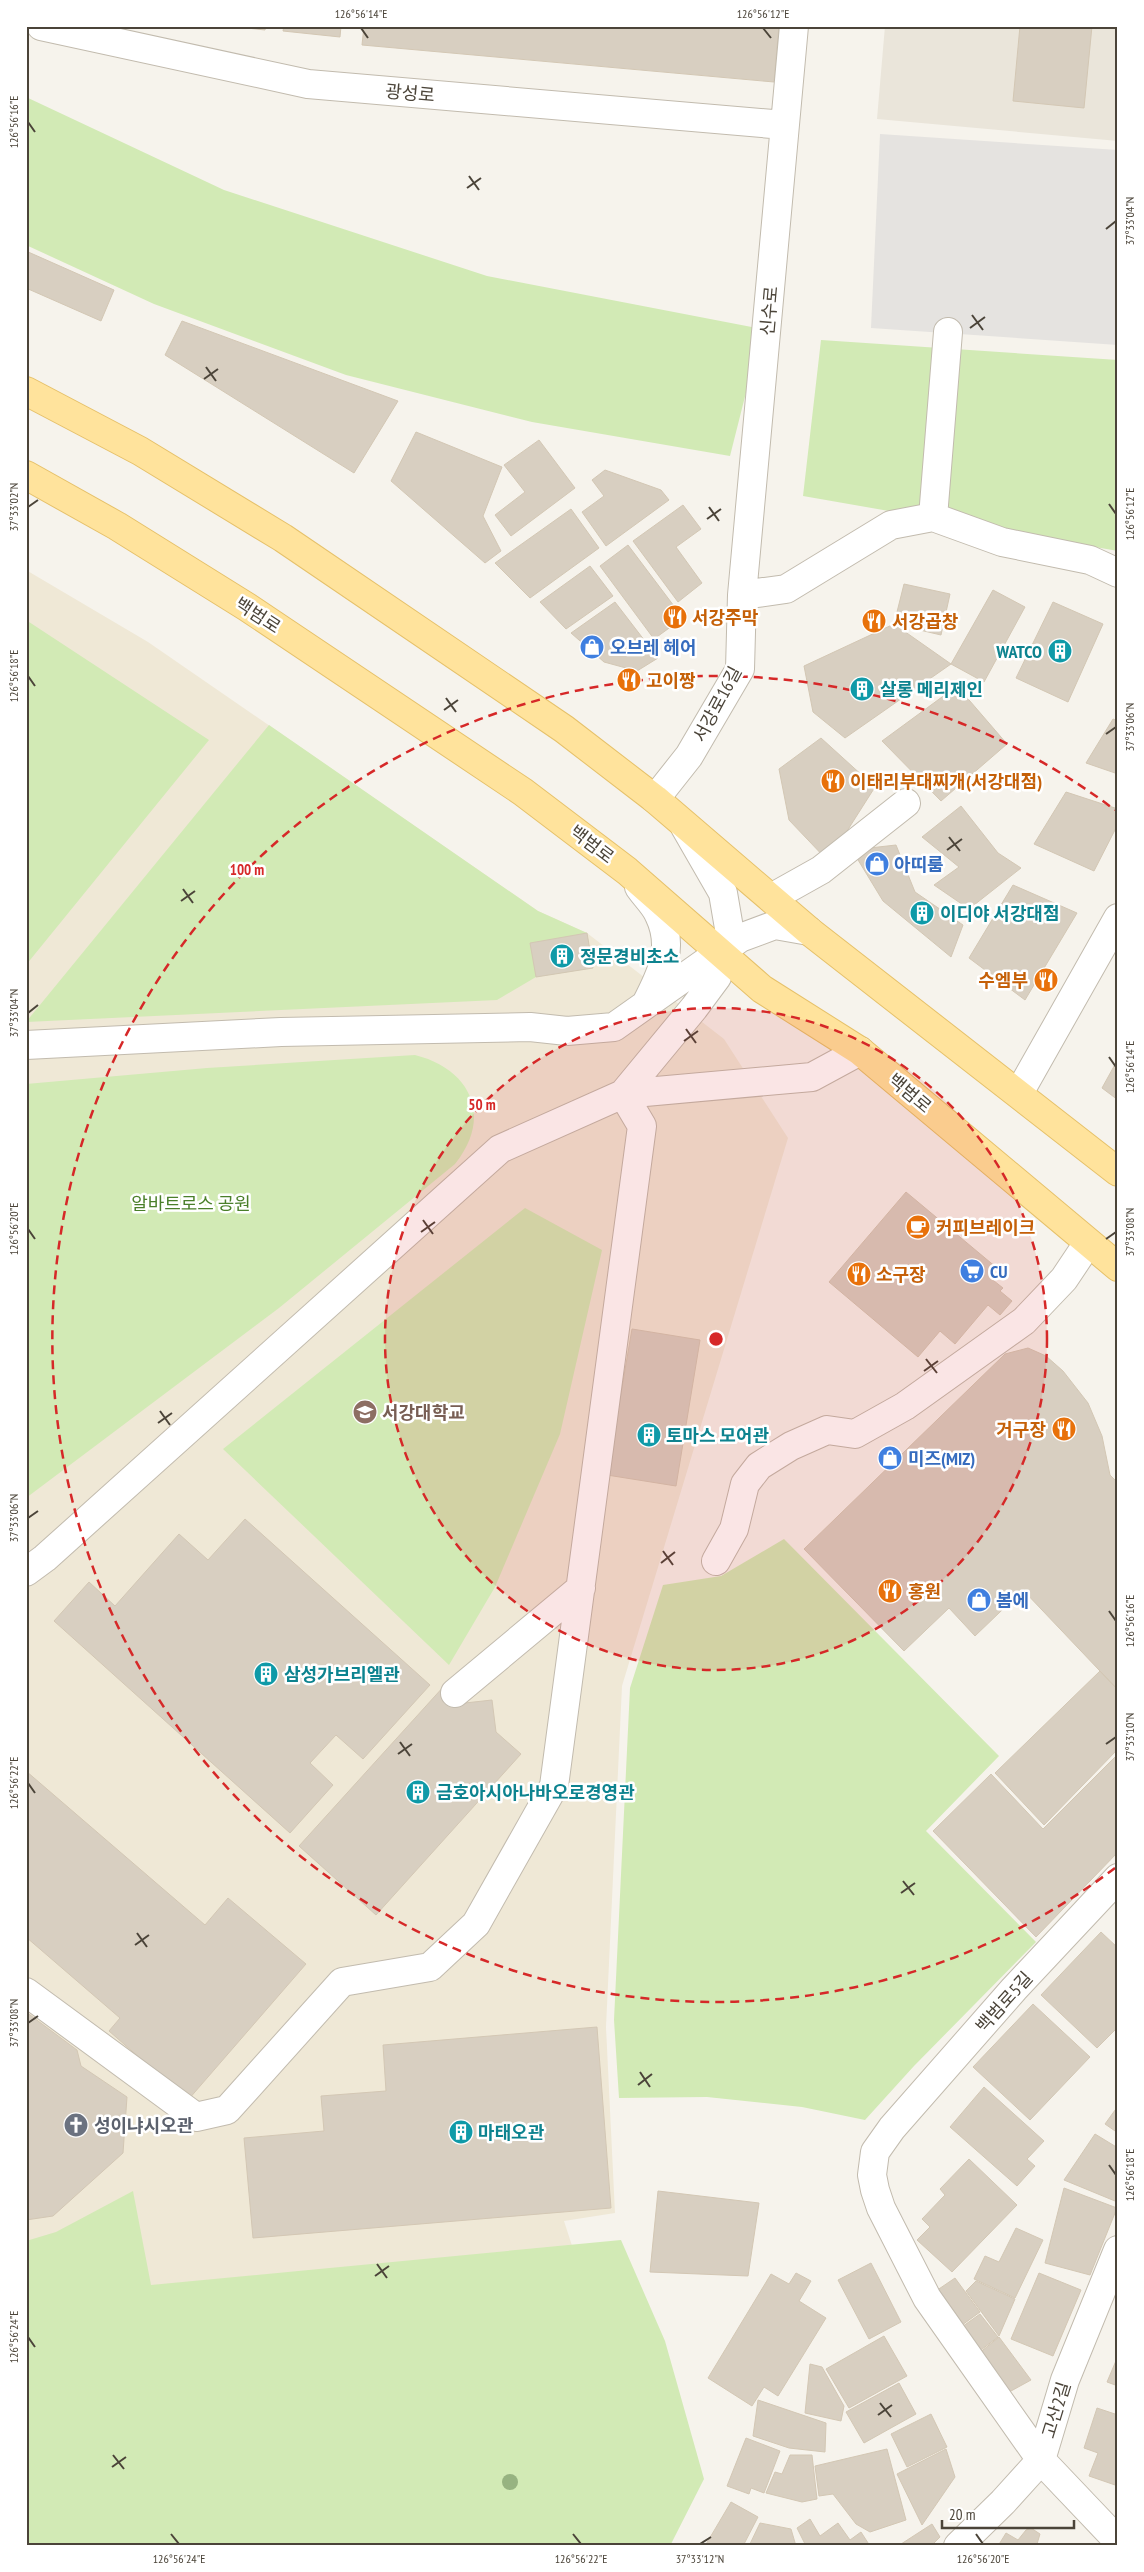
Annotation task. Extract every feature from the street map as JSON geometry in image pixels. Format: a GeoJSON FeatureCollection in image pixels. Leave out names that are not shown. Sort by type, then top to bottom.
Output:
{"type":"FeatureCollection","features":[{"type":"Feature","properties":{"kind":"main road"},"geometry":{"type":"LineString","coordinates":[[26,391],[140,451],[283,538],[564,729],[655,799],[809,931],[1118,1172]]}},
{"type":"Feature","properties":{"kind":"main road","name":"백범로"},"geometry":{"type":"LineString","coordinates":[[26,474],[116,526],[247,607],[523,792],[627,871],[762,989],[860,1051],[1088,1243],[1118,1266]]}},
{"type":"Feature","properties":{"kind":"street","name":"광성로"},"geometry":{"type":"LineString","coordinates":[[41,26],[308,84],[784,124]]}},
{"type":"Feature","properties":{"kind":"street","name":"신수로"},"geometry":{"type":"LineString","coordinates":[[742,595],[794,26]]}},
{"type":"Feature","properties":{"kind":"street"},"geometry":{"type":"LineString","coordinates":[[933,517],[948,332]]}},
{"type":"Feature","properties":{"kind":"street"},"geometry":{"type":"LineString","coordinates":[[742,595],[786,589],[891,525],[933,517],[1002,542],[1090,560],[1118,573]]}},
{"type":"Feature","properties":{"kind":"street","name":"서강로16길"},"geometry":{"type":"LineString","coordinates":[[655,799],[689,756],[740,669],[742,595]]}},
{"type":"Feature","properties":{"kind":"street"},"geometry":{"type":"LineString","coordinates":[[771,898],[820,870],[906,802]]}},
{"type":"Feature","properties":{"kind":"street"},"geometry":{"type":"LineString","coordinates":[[623,1094],[717,977],[720,952],[730,934],[723,893],[683,823]]}},
{"type":"Feature","properties":{"kind":"street"},"geometry":{"type":"LineString","coordinates":[[627,871],[659,915],[668,950],[660,976],[646,1005]]}},
{"type":"Feature","properties":{"kind":"street"},"geometry":{"type":"LineString","coordinates":[[1019,1093],[1118,918]]}},
{"type":"Feature","properties":{"kind":"street"},"geometry":{"type":"LineString","coordinates":[[26,1045],[281,1032],[530,1028],[567,1031],[614,1027],[740,938],[776,925],[809,931]]}},
{"type":"Feature","properties":{"kind":"street"},"geometry":{"type":"LineString","coordinates":[[26,1572],[45,1558],[500,1149],[623,1094],[812,1077],[860,1051]]}},
{"type":"Feature","properties":{"kind":"street"},"geometry":{"type":"LineString","coordinates":[[26,1992],[196,2117],[227,2110],[342,1982],[430,1968],[476,1924],[554,1786],[642,1126],[623,1094]]}},
{"type":"Feature","properties":{"kind":"street"},"geometry":{"type":"LineString","coordinates":[[716,1561],[734,1530],[745,1484],[759,1466],[791,1446],[827,1430],[855,1434],[905,1406],[1024,1321],[1064,1278],[1088,1243]]}},
{"type":"Feature","properties":{"kind":"street"},"geometry":{"type":"LineString","coordinates":[[455,1693],[581,1588]]}},
{"type":"Feature","properties":{"kind":"street","name":"백범로5길"},"geometry":{"type":"LineString","coordinates":[[1118,1878],[1014,1989],[892,2128],[876,2152],[872,2175],[881,2208],[927,2298],[1041,2460],[1118,2541]]}},
{"type":"Feature","properties":{"kind":"street","name":"고산2길"},"geometry":{"type":"LineString","coordinates":[[958,2546],[1003,2502],[1041,2460],[1065,2380],[1118,2250]]}},
{"type":"Feature","properties":{"kind":"shaded area"},"geometry":{"type":"Polygon","coordinates":[[[885,26],[1118,26],[1118,141],[877,119],[885,26]]]}},
{"type":"Feature","properties":{"kind":"shaded area"},"geometry":{"type":"Polygon","coordinates":[[[880,134],[1118,150],[1118,345],[871,328],[880,134]]]}},
{"type":"Feature","properties":{"kind":"shaded area","name":"서강대학교"},"geometry":{"type":"Polygon","coordinates":[[[26,570],[148,642],[538,911],[587,933],[724,1039],[788,1138],[622,1686],[606,2027],[615,2213],[564,2221],[660,2518],[632,2546],[26,2546],[26,570]]]}},
{"type":"Feature","properties":{"kind":"green space"},"geometry":{"type":"Polygon","coordinates":[[[26,97],[224,190],[487,276],[762,329],[730,456],[532,422],[346,375],[154,304],[26,245],[26,97]]]}},
{"type":"Feature","properties":{"kind":"green space"},"geometry":{"type":"Polygon","coordinates":[[[821,340],[1118,360],[1118,551],[803,496],[821,340]]]}},
{"type":"Feature","properties":{"kind":"green space"},"geometry":{"type":"Polygon","coordinates":[[[26,620],[209,740],[26,965],[26,620]]]}},
{"type":"Feature","properties":{"kind":"green space"},"geometry":{"type":"Polygon","coordinates":[[[269,725],[538,911],[587,933],[593,968],[536,977],[497,1000],[26,1022],[269,725]]]}},
{"type":"Feature","properties":{"kind":"green space","name":"알바트로스 공원"},"geometry":{"type":"Polygon","coordinates":[[[415,1055],[434,1062],[450,1071],[462,1083],[470,1097],[474,1113],[473,1129],[466,1146],[455,1164],[279,1308],[26,1498],[26,1084],[207,1068],[415,1055]]]}},
{"type":"Feature","properties":{"kind":"green space"},"geometry":{"type":"Polygon","coordinates":[[[525,1208],[602,1250],[560,1434],[495,1587],[449,1665],[223,1449],[525,1208]]]}},
{"type":"Feature","properties":{"kind":"green space"},"geometry":{"type":"Polygon","coordinates":[[[784,1539],[999,1756],[926,1831],[1036,1942],[914,2066],[865,2120],[802,2107],[707,2097],[619,2098],[614,2020],[630,1688],[663,1585],[721,1576],[784,1539]]]}},
{"type":"Feature","properties":{"kind":"green space"},"geometry":{"type":"Polygon","coordinates":[[[133,2191],[151,2285],[621,2240],[665,2341],[704,2479],[670,2546],[26,2546],[26,2241],[56,2232],[133,2191]]]}},
{"type":"Feature","properties":{"kind":"building"},"geometry":{"type":"Polygon","coordinates":[[[229,26],[266,26],[265,30],[229,26]]]}},
{"type":"Feature","properties":{"kind":"building"},"geometry":{"type":"Polygon","coordinates":[[[284,26],[341,26],[340,37],[283,31],[284,26]]]}},
{"type":"Feature","properties":{"kind":"building"},"geometry":{"type":"Polygon","coordinates":[[[364,26],[779,26],[774,82],[362,45],[364,26]]]}},
{"type":"Feature","properties":{"kind":"building"},"geometry":{"type":"Polygon","coordinates":[[[1020,26],[1092,26],[1084,108],[1013,101],[1020,26]]]}},
{"type":"Feature","properties":{"kind":"building"},"geometry":{"type":"Polygon","coordinates":[[[26,251],[114,290],[101,321],[26,288],[26,251]]]}},
{"type":"Feature","properties":{"kind":"building"},"geometry":{"type":"Polygon","coordinates":[[[182,321],[398,401],[354,473],[165,355],[182,321]]]}},
{"type":"Feature","properties":{"kind":"building"},"geometry":{"type":"Polygon","coordinates":[[[416,432],[502,467],[483,516],[501,551],[485,563],[391,481],[416,432]]]}},
{"type":"Feature","properties":{"kind":"building"},"geometry":{"type":"Polygon","coordinates":[[[539,440],[575,488],[511,536],[495,515],[525,492],[504,465],[539,440]]]}},
{"type":"Feature","properties":{"kind":"building"},"geometry":{"type":"Polygon","coordinates":[[[605,470],[661,490],[669,500],[606,546],[582,512],[604,496],[592,480],[605,470]]]}},
{"type":"Feature","properties":{"kind":"building"},"geometry":{"type":"Polygon","coordinates":[[[683,505],[701,529],[676,547],[702,583],[678,602],[633,541],[683,505]]]}},
{"type":"Feature","properties":{"kind":"building"},"geometry":{"type":"Polygon","coordinates":[[[571,509],[599,548],[530,598],[495,563],[571,509]]]}},
{"type":"Feature","properties":{"kind":"building"},"geometry":{"type":"Polygon","coordinates":[[[628,545],[683,618],[654,639],[600,566],[628,545]]]}},
{"type":"Feature","properties":{"kind":"building"},"geometry":{"type":"Polygon","coordinates":[[[590,566],[613,596],[566,629],[540,602],[590,566]]]}},
{"type":"Feature","properties":{"kind":"building"},"geometry":{"type":"Polygon","coordinates":[[[904,584],[950,594],[941,635],[894,624],[904,584]]]}},
{"type":"Feature","properties":{"kind":"building"},"geometry":{"type":"Polygon","coordinates":[[[993,590],[1025,607],[984,682],[951,664],[993,590]]]}},
{"type":"Feature","properties":{"kind":"building"},"geometry":{"type":"Polygon","coordinates":[[[615,602],[658,658],[637,671],[604,662],[571,633],[615,602]]]}},
{"type":"Feature","properties":{"kind":"building","name":"WATCO"},"geometry":{"type":"Polygon","coordinates":[[[1053,602],[1103,624],[1068,702],[1016,678],[1053,602]]]}},
{"type":"Feature","properties":{"kind":"building","name":"살롱 메리제인"},"geometry":{"type":"Polygon","coordinates":[[[894,624],[951,664],[845,738],[813,712],[804,666],[894,624]]]}},
{"type":"Feature","properties":{"kind":"building"},"geometry":{"type":"Polygon","coordinates":[[[957,686],[1007,744],[941,801],[882,741],[957,686]]]}},
{"type":"Feature","properties":{"kind":"building"},"geometry":{"type":"Polygon","coordinates":[[[1113,719],[1118,721],[1118,774],[1086,763],[1113,719]]]}},
{"type":"Feature","properties":{"kind":"building"},"geometry":{"type":"Polygon","coordinates":[[[821,738],[875,787],[828,861],[789,820],[779,769],[821,738]]]}},
{"type":"Feature","properties":{"kind":"building"},"geometry":{"type":"Polygon","coordinates":[[[1066,792],[1118,809],[1118,824],[1094,871],[1034,844],[1066,792]]]}},
{"type":"Feature","properties":{"kind":"building"},"geometry":{"type":"Polygon","coordinates":[[[961,806],[998,853],[1021,868],[969,909],[934,885],[959,867],[922,837],[961,806]]]}},
{"type":"Feature","properties":{"kind":"building","name":"이디야 서강대점"},"geometry":{"type":"Polygon","coordinates":[[[896,845],[915,892],[963,925],[951,957],[883,901],[852,850],[896,845]]]}},
{"type":"Feature","properties":{"kind":"building"},"geometry":{"type":"Polygon","coordinates":[[[1013,885],[1077,913],[1025,1000],[969,958],[1013,885]]]}},
{"type":"Feature","properties":{"kind":"building","name":"정문경비초소"},"geometry":{"type":"Polygon","coordinates":[[[587,933],[593,968],[536,977],[530,943],[587,933]]]}},
{"type":"Feature","properties":{"kind":"building"},"geometry":{"type":"Polygon","coordinates":[[[1118,1059],[1118,1100],[1102,1088],[1118,1059]]]}},
{"type":"Feature","properties":{"kind":"building"},"geometry":{"type":"Polygon","coordinates":[[[906,1192],[997,1268],[989,1277],[1003,1288],[1000,1291],[1012,1301],[1000,1315],[988,1305],[955,1344],[940,1331],[918,1357],[829,1282],[906,1192]]]}},
{"type":"Feature","properties":{"kind":"building","name":"토마스 모어관"},"geometry":{"type":"Polygon","coordinates":[[[632,1329],[700,1340],[676,1486],[607,1475],[632,1329]]]}},
{"type":"Feature","properties":{"kind":"building"},"geometry":{"type":"Polygon","coordinates":[[[1028,1348],[1046,1356],[1063,1371],[1088,1403],[1102,1436],[1110,1475],[1118,1483],[1118,1690],[1023,1590],[975,1636],[949,1608],[904,1651],[804,1549],[1005,1354],[1028,1348]]]}},
{"type":"Feature","properties":{"kind":"building","name":"삼성가브리엘관"},"geometry":{"type":"Polygon","coordinates":[[[245,1519],[430,1685],[363,1759],[336,1735],[310,1763],[333,1785],[290,1833],[54,1621],[89,1582],[115,1606],[179,1534],[208,1560],[245,1519]]]}},
{"type":"Feature","properties":{"kind":"building"},"geometry":{"type":"Polygon","coordinates":[[[1100,1671],[1118,1690],[1118,1749],[1044,1825],[995,1773],[1100,1671]]]}},
{"type":"Feature","properties":{"kind":"building","name":"금호아시아나바오로경영관"},"geometry":{"type":"Polygon","coordinates":[[[445,1685],[465,1703],[492,1700],[496,1732],[521,1754],[376,1915],[299,1846],[445,1685]]]}},
{"type":"Feature","properties":{"kind":"building"},"geometry":{"type":"Polygon","coordinates":[[[1118,1754],[1118,1852],[1036,1937],[933,1831],[991,1774],[1043,1829],[1118,1754]]]}},
{"type":"Feature","properties":{"kind":"building"},"geometry":{"type":"Polygon","coordinates":[[[26,1771],[205,1925],[228,1898],[306,1964],[188,2100],[109,2031],[120,2018],[26,1937],[26,1771]]]}},
{"type":"Feature","properties":{"kind":"building"},"geometry":{"type":"Polygon","coordinates":[[[1101,1932],[1118,1948],[1118,2027],[1097,2048],[1041,1995],[1101,1932]]]}},
{"type":"Feature","properties":{"kind":"building"},"geometry":{"type":"Polygon","coordinates":[[[1033,2004],[1090,2057],[1030,2120],[973,2067],[1033,2004]]]}},
{"type":"Feature","properties":{"kind":"building","name":"성이냐시오관"},"geometry":{"type":"Polygon","coordinates":[[[26,2012],[77,2050],[81,2066],[127,2097],[123,2153],[53,2216],[26,2220],[26,2012]]]}},
{"type":"Feature","properties":{"kind":"building","name":"마태오관"},"geometry":{"type":"Polygon","coordinates":[[[597,2027],[611,2208],[253,2238],[244,2138],[324,2131],[321,2096],[386,2091],[383,2045],[597,2027]]]}},
{"type":"Feature","properties":{"kind":"building"},"geometry":{"type":"Polygon","coordinates":[[[984,2087],[1044,2141],[1027,2159],[1035,2166],[1017,2186],[950,2127],[984,2087]]]}},
{"type":"Feature","properties":{"kind":"building"},"geometry":{"type":"Polygon","coordinates":[[[1118,2106],[1118,2133],[1105,2124],[1118,2106]]]}},
{"type":"Feature","properties":{"kind":"building"},"geometry":{"type":"Polygon","coordinates":[[[1095,2134],[1118,2148],[1118,2195],[1115,2201],[1064,2180],[1095,2134]]]}},
{"type":"Feature","properties":{"kind":"building"},"geometry":{"type":"Polygon","coordinates":[[[969,2159],[1017,2205],[952,2272],[917,2240],[930,2227],[922,2219],[945,2195],[940,2189],[969,2159]]]}},
{"type":"Feature","properties":{"kind":"building"},"geometry":{"type":"Polygon","coordinates":[[[1064,2188],[1117,2208],[1090,2275],[1045,2263],[1064,2188]]]}},
{"type":"Feature","properties":{"kind":"building"},"geometry":{"type":"Polygon","coordinates":[[[658,2191],[759,2203],[748,2276],[650,2272],[658,2191]]]}},
{"type":"Feature","properties":{"kind":"building"},"geometry":{"type":"Polygon","coordinates":[[[1016,2228],[1043,2240],[1015,2298],[974,2279],[985,2256],[999,2262],[1016,2228]]]}},
{"type":"Feature","properties":{"kind":"building"},"geometry":{"type":"Polygon","coordinates":[[[871,2263],[901,2322],[869,2339],[838,2280],[871,2263]]]}},
{"type":"Feature","properties":{"kind":"building"},"geometry":{"type":"Polygon","coordinates":[[[796,2273],[811,2281],[799,2301],[826,2318],[778,2396],[764,2387],[752,2406],[708,2378],[771,2274],[789,2284],[796,2273]]]}},
{"type":"Feature","properties":{"kind":"building"},"geometry":{"type":"Polygon","coordinates":[[[1039,2273],[1081,2290],[1053,2356],[1011,2339],[1039,2273]]]}},
{"type":"Feature","properties":{"kind":"building"},"geometry":{"type":"Polygon","coordinates":[[[955,2278],[980,2312],[958,2328],[933,2293],[955,2278]]]}},
{"type":"Feature","properties":{"kind":"building"},"geometry":{"type":"Polygon","coordinates":[[[976,2281],[1015,2299],[999,2336],[966,2291],[976,2281]]]}},
{"type":"Feature","properties":{"kind":"building"},"geometry":{"type":"Polygon","coordinates":[[[980,2314],[998,2337],[977,2353],[959,2329],[980,2314]]]}},
{"type":"Feature","properties":{"kind":"building"},"geometry":{"type":"Polygon","coordinates":[[[884,2336],[907,2376],[849,2408],[826,2369],[884,2336]]]}},
{"type":"Feature","properties":{"kind":"building"},"geometry":{"type":"Polygon","coordinates":[[[999,2337],[1031,2380],[1011,2391],[995,2379],[978,2354],[999,2337]]]}},
{"type":"Feature","properties":{"kind":"building"},"geometry":{"type":"Polygon","coordinates":[[[1118,2356],[1118,2386],[1107,2382],[1118,2356]]]}},
{"type":"Feature","properties":{"kind":"building"},"geometry":{"type":"Polygon","coordinates":[[[810,2364],[822,2367],[844,2406],[841,2421],[805,2413],[810,2364]]]}},
{"type":"Feature","properties":{"kind":"building"},"geometry":{"type":"Polygon","coordinates":[[[899,2383],[916,2414],[864,2443],[846,2412],[899,2383]]]}},
{"type":"Feature","properties":{"kind":"building"},"geometry":{"type":"Polygon","coordinates":[[[758,2400],[826,2423],[825,2452],[789,2448],[753,2436],[758,2400]]]}},
{"type":"Feature","properties":{"kind":"building"},"geometry":{"type":"Polygon","coordinates":[[[1097,2408],[1118,2415],[1118,2486],[1089,2476],[1098,2453],[1084,2448],[1097,2408]]]}},
{"type":"Feature","properties":{"kind":"building"},"geometry":{"type":"Polygon","coordinates":[[[931,2414],[947,2447],[907,2467],[891,2434],[931,2414]]]}},
{"type":"Feature","properties":{"kind":"building"},"geometry":{"type":"Polygon","coordinates":[[[746,2438],[780,2451],[764,2493],[751,2488],[749,2494],[727,2486],[746,2438]]]}},
{"type":"Feature","properties":{"kind":"building"},"geometry":{"type":"Polygon","coordinates":[[[887,2449],[906,2520],[870,2532],[856,2524],[833,2494],[819,2496],[815,2466],[887,2449]]]}},
{"type":"Feature","properties":{"kind":"building"},"geometry":{"type":"Polygon","coordinates":[[[946,2449],[955,2477],[922,2525],[897,2474],[946,2449]]]}},
{"type":"Feature","properties":{"kind":"building"},"geometry":{"type":"Polygon","coordinates":[[[790,2455],[812,2455],[817,2499],[802,2502],[766,2493],[775,2472],[782,2474],[790,2455]]]}},
{"type":"Feature","properties":{"kind":"building"},"geometry":{"type":"Polygon","coordinates":[[[731,2502],[758,2517],[743,2546],[705,2546],[731,2502]]]}},
{"type":"Feature","properties":{"kind":"building"},"geometry":{"type":"Polygon","coordinates":[[[810,2519],[820,2536],[838,2523],[850,2540],[861,2532],[870,2546],[806,2546],[797,2528],[810,2519]]]}},
{"type":"Feature","properties":{"kind":"building"},"geometry":{"type":"Polygon","coordinates":[[[760,2523],[791,2529],[796,2546],[749,2546],[760,2523]]]}},
{"type":"Feature","properties":{"kind":"building"},"geometry":{"type":"Polygon","coordinates":[[[932,2524],[940,2537],[931,2546],[898,2546],[932,2524]]]}},
{"type":"Feature","properties":{"kind":"building"},"geometry":{"type":"Polygon","coordinates":[[[1031,2528],[1040,2534],[1037,2544],[1040,2546],[998,2546],[1006,2533],[1018,2540],[1026,2530],[1031,2528]]]}},
{"type":"Feature","properties":{"kind":"place","name":"서강주막"},"geometry":{"type":"Point","coordinates":[675,617]}},
{"type":"Feature","properties":{"kind":"place","name":"서강곱창"},"geometry":{"type":"Point","coordinates":[874,621]}},
{"type":"Feature","properties":{"kind":"place","name":"오브레 헤어"},"geometry":{"type":"Point","coordinates":[592,647]}},
{"type":"Feature","properties":{"kind":"place","name":"WATCO"},"geometry":{"type":"Point","coordinates":[1060,651]}},
{"type":"Feature","properties":{"kind":"place","name":"고이짱"},"geometry":{"type":"Point","coordinates":[629,680]}},
{"type":"Feature","properties":{"kind":"place","name":"살롱 메리제인"},"geometry":{"type":"Point","coordinates":[862,689]}},
{"type":"Feature","properties":{"kind":"place","name":"이태리부대찌개(서강대점)"},"geometry":{"type":"Point","coordinates":[833,781]}},
{"type":"Feature","properties":{"kind":"place","name":"아띠룸"},"geometry":{"type":"Point","coordinates":[877,864]}},
{"type":"Feature","properties":{"kind":"place","name":"이디야 서강대점"},"geometry":{"type":"Point","coordinates":[922,913]}},
{"type":"Feature","properties":{"kind":"place","name":"정문경비초소"},"geometry":{"type":"Point","coordinates":[562,956]}},
{"type":"Feature","properties":{"kind":"place","name":"수엠부"},"geometry":{"type":"Point","coordinates":[1046,980]}},
{"type":"Feature","properties":{"kind":"place","name":"커피브레이크"},"geometry":{"type":"Point","coordinates":[918,1227]}},
{"type":"Feature","properties":{"kind":"place","name":"CU"},"geometry":{"type":"Point","coordinates":[972,1271]}},
{"type":"Feature","properties":{"kind":"place","name":"소구장"},"geometry":{"type":"Point","coordinates":[859,1274]}},
{"type":"Feature","properties":{"kind":"place","name":"서강대학교"},"geometry":{"type":"Point","coordinates":[365,1412]}},
{"type":"Feature","properties":{"kind":"place","name":"거구장"},"geometry":{"type":"Point","coordinates":[1064,1429]}},
{"type":"Feature","properties":{"kind":"place","name":"토마스 모어관"},"geometry":{"type":"Point","coordinates":[649,1435]}},
{"type":"Feature","properties":{"kind":"place","name":"미즈(MIZ)"},"geometry":{"type":"Point","coordinates":[890,1458]}},
{"type":"Feature","properties":{"kind":"place","name":"홍원"},"geometry":{"type":"Point","coordinates":[890,1591]}},
{"type":"Feature","properties":{"kind":"place","name":"봄에"},"geometry":{"type":"Point","coordinates":[979,1600]}},
{"type":"Feature","properties":{"kind":"place","name":"삼성가브리엘관"},"geometry":{"type":"Point","coordinates":[266,1674]}},
{"type":"Feature","properties":{"kind":"place","name":"금호아시아나바오로경영관"},"geometry":{"type":"Point","coordinates":[418,1792]}},
{"type":"Feature","properties":{"kind":"place","name":"성이냐시오관"},"geometry":{"type":"Point","coordinates":[76,2125]}},
{"type":"Feature","properties":{"kind":"place","name":"마태오관"},"geometry":{"type":"Point","coordinates":[461,2132]}}]}
